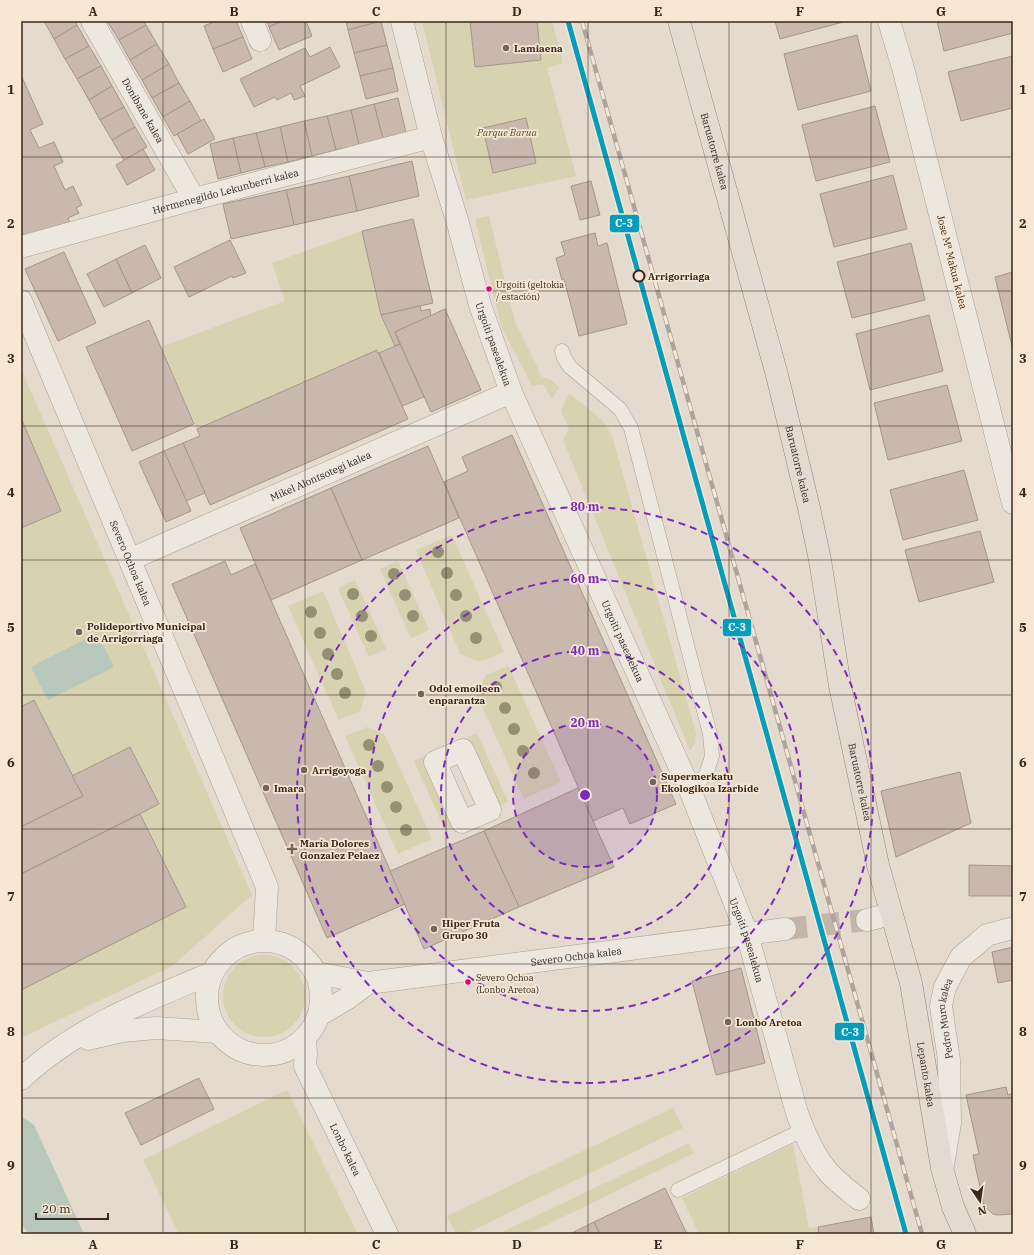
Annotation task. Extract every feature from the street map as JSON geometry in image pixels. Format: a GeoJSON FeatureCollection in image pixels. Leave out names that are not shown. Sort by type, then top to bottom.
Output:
{"type":"FeatureCollection","features":[{"type":"Feature","properties":{"kind":"main road","name":"Baruatorre kalea"},"geometry":{"type":"LineString","coordinates":[[679,21],[776,375],[809,508],[820,560],[840,686],[878,865],[891,914]]}},
{"type":"Feature","properties":{"kind":"main road","name":"Lepanto kalea"},"geometry":{"type":"LineString","coordinates":[[891,914],[911,982],[942,1168],[953,1207],[965,1234]]}},
{"type":"Feature","properties":{"kind":"street","name":"Donibane kalea"},"geometry":{"type":"LineString","coordinates":[[92,21],[194,199]]}},
{"type":"Feature","properties":{"kind":"street","name":"Urgoiti pasealekua"},"geometry":{"type":"LineString","coordinates":[[402,21],[431,137],[457,220],[480,305],[511,392],[690,790],[747,934],[803,1130],[811,1147],[825,1169],[859,1199]]}},
{"type":"Feature","properties":{"kind":"street","name":"Jose Mª Makua kalea"},"geometry":{"type":"LineString","coordinates":[[890,21],[1013,503]]}},
{"type":"Feature","properties":{"kind":"street","name":"Hermenegildo Lekunberri kalea"},"geometry":{"type":"LineString","coordinates":[[21,247],[194,199],[431,137]]}},
{"type":"Feature","properties":{"kind":"street","name":"Severo Ochoa kalea"},"geometry":{"type":"LineString","coordinates":[[21,301],[268,886],[264,940]]}},
{"type":"Feature","properties":{"kind":"street","name":"Mikel Alontsotegi kalea"},"geometry":{"type":"LineString","coordinates":[[131,559],[511,392]]}},
{"type":"Feature","properties":{"kind":"street"},"geometry":{"type":"LineString","coordinates":[[867,920],[891,914]]}},
{"type":"Feature","properties":{"kind":"street","name":"Pedro Muro kalea"},"geometry":{"type":"LineString","coordinates":[[942,1168],[950,1123],[949,1060],[941,1006],[945,987],[961,957],[987,935],[1013,928]]}},
{"type":"Feature","properties":{"kind":"street","name":"Severo Ochoa kalea"},"geometry":{"type":"LineString","coordinates":[[317,973],[368,983],[785,929]]}},
{"type":"Feature","properties":{"kind":"street"},"geometry":{"type":"LineString","coordinates":[[264,940],[280,942],[295,949],[308,960],[317,973],[322,989],[322,1002],[319,1015],[314,1027],[305,1038],[295,1046],[282,1052],[268,1055],[254,1054],[240,1050],[228,1042],[218,1032],[210,1018],[207,1003],[207,987],[212,973],[221,960],[233,949],[248,942],[264,940]]}},
{"type":"Feature","properties":{"kind":"street"},"geometry":{"type":"LineString","coordinates":[[21,1079],[38,1062],[118,1014],[150,998],[212,973]]}},
{"type":"Feature","properties":{"kind":"street","name":"Severo Ochoa kalea"},"geometry":{"type":"LineString","coordinates":[[319,1015],[348,998],[368,983]]}},
{"type":"Feature","properties":{"kind":"street"},"geometry":{"type":"LineString","coordinates":[[66,1044],[122,1031],[156,1028],[218,1032]]}},
{"type":"Feature","properties":{"kind":"street","name":"Lonbo kalea"},"geometry":{"type":"LineString","coordinates":[[305,1038],[305,1066],[386,1234]]}},
{"type":"Feature","properties":{"kind":"street"},"geometry":{"type":"LineString","coordinates":[[282,1052],[292,1060],[305,1066]]}},
{"type":"Feature","properties":{"kind":"lane"},"geometry":{"type":"LineString","coordinates":[[562,351],[564,358],[570,366],[620,409],[631,428],[710,734],[712,756],[706,775],[690,790]]}},
{"type":"Feature","properties":{"kind":"lane"},"geometry":{"type":"LineString","coordinates":[[678,1190],[803,1130]]}},
{"type":"Feature","properties":{"kind":"green space","name":"Parque Barua"},"geometry":{"type":"Polygon","coordinates":[[[422,21],[552,21],[563,63],[547,68],[576,176],[466,200],[422,21]]]}},
{"type":"Feature","properties":{"kind":"green space"},"geometry":{"type":"Polygon","coordinates":[[[489,216],[515,322],[542,377],[550,379],[559,387],[552,399],[543,384],[532,386],[501,326],[475,219],[489,216]]]}},
{"type":"Feature","properties":{"kind":"green space"},"geometry":{"type":"Polygon","coordinates":[[[362,231],[381,315],[395,346],[379,353],[377,350],[197,429],[161,347],[285,301],[272,263],[362,231]]]}},
{"type":"Feature","properties":{"kind":"green space","name":"Polideportivo Municipal de Arrigorriaga"},"geometry":{"type":"Polygon","coordinates":[[[21,369],[252,895],[172,966],[21,1038],[21,369]]]}},
{"type":"Feature","properties":{"kind":"green space"},"geometry":{"type":"Polygon","coordinates":[[[569,393],[602,420],[612,436],[696,733],[695,743],[690,751],[563,440],[569,429],[561,411],[569,393]]]}},
{"type":"Feature","properties":{"kind":"green space"},"geometry":{"type":"Polygon","coordinates":[[[452,535],[504,652],[480,662],[460,654],[416,550],[452,535]]]}},
{"type":"Feature","properties":{"kind":"green space"},"geometry":{"type":"Polygon","coordinates":[[[398,561],[429,630],[411,638],[380,569],[398,561]]]}},
{"type":"Feature","properties":{"kind":"green space"},"geometry":{"type":"Polygon","coordinates":[[[355,580],[386,649],[369,657],[338,588],[355,580]]]}},
{"type":"Feature","properties":{"kind":"green space"},"geometry":{"type":"Polygon","coordinates":[[[323,591],[366,692],[360,711],[339,720],[288,606],[323,591]]]}},
{"type":"Feature","properties":{"kind":"green space"},"geometry":{"type":"Polygon","coordinates":[[[508,665],[561,782],[524,799],[477,695],[485,676],[508,665]]]}},
{"type":"Feature","properties":{"kind":"green space"},"geometry":{"type":"Polygon","coordinates":[[[367,727],[385,735],[432,839],[398,854],[345,736],[367,727]]]}},
{"type":"Feature","properties":{"kind":"green space"},"geometry":{"type":"Polygon","coordinates":[[[477,733],[508,802],[490,810],[459,741],[477,733]]]}},
{"type":"Feature","properties":{"kind":"green space"},"geometry":{"type":"Polygon","coordinates":[[[431,753],[462,822],[445,830],[414,761],[431,753]]]}},
{"type":"Feature","properties":{"kind":"green space"},"geometry":{"type":"Polygon","coordinates":[[[256,955],[272,955],[287,962],[298,973],[305,988],[305,1004],[302,1012],[293,1025],[280,1034],[272,1037],[256,1037],[241,1030],[230,1019],[223,1004],[223,988],[230,973],[241,962],[256,955]]]}},
{"type":"Feature","properties":{"kind":"green space"},"geometry":{"type":"Polygon","coordinates":[[[287,1090],[358,1234],[179,1234],[143,1160],[287,1090]]]}},
{"type":"Feature","properties":{"kind":"green space"},"geometry":{"type":"Polygon","coordinates":[[[673,1108],[683,1128],[465,1234],[456,1234],[447,1216],[673,1108]]]}},
{"type":"Feature","properties":{"kind":"green space"},"geometry":{"type":"Polygon","coordinates":[[[689,1143],[694,1153],[528,1234],[498,1234],[689,1143]]]}},
{"type":"Feature","properties":{"kind":"green space"},"geometry":{"type":"Polygon","coordinates":[[[793,1144],[809,1228],[818,1227],[819,1234],[699,1234],[682,1198],[793,1144]]]}},
{"type":"Feature","properties":{"kind":"shaded area"},"geometry":{"type":"Polygon","coordinates":[[[97,633],[114,667],[48,700],[31,667],[97,633]]]}},
{"type":"Feature","properties":{"kind":"shaded area"},"geometry":{"type":"Polygon","coordinates":[[[21,1116],[34,1125],[84,1234],[29,1234],[21,1224],[21,1116]]]}},
{"type":"Feature","properties":{"kind":"building"},"geometry":{"type":"Polygon","coordinates":[[[44,21],[75,21],[77,25],[54,39],[44,21]]]}},
{"type":"Feature","properties":{"kind":"building"},"geometry":{"type":"Polygon","coordinates":[[[107,21],[144,21],[146,25],[119,40],[107,21]]]}},
{"type":"Feature","properties":{"kind":"building"},"geometry":{"type":"Polygon","coordinates":[[[216,21],[236,21],[243,37],[213,49],[204,26],[216,21]]]}},
{"type":"Feature","properties":{"kind":"building"},"geometry":{"type":"Polygon","coordinates":[[[267,21],[282,21],[269,27],[267,21]]]}},
{"type":"Feature","properties":{"kind":"building"},"geometry":{"type":"Polygon","coordinates":[[[282,21],[306,21],[312,36],[279,50],[269,27],[282,21]]]}},
{"type":"Feature","properties":{"kind":"building"},"geometry":{"type":"Polygon","coordinates":[[[346,21],[381,21],[348,30],[346,21]]]}},
{"type":"Feature","properties":{"kind":"building"},"geometry":{"type":"Polygon","coordinates":[[[381,21],[387,45],[354,53],[348,30],[381,21]]]}},
{"type":"Feature","properties":{"kind":"building","name":"Lamiaena"},"geometry":{"type":"Polygon","coordinates":[[[470,21],[537,21],[541,60],[475,67],[470,21]]]}},
{"type":"Feature","properties":{"kind":"building"},"geometry":{"type":"Polygon","coordinates":[[[775,21],[847,21],[780,39],[775,21]]]}},
{"type":"Feature","properties":{"kind":"building"},"geometry":{"type":"Polygon","coordinates":[[[937,21],[1013,21],[1013,33],[944,51],[937,21]]]}},
{"type":"Feature","properties":{"kind":"building"},"geometry":{"type":"Polygon","coordinates":[[[77,25],[89,46],[65,59],[54,39],[77,25]]]}},
{"type":"Feature","properties":{"kind":"building"},"geometry":{"type":"Polygon","coordinates":[[[146,25],[157,44],[130,60],[119,40],[146,25]]]}},
{"type":"Feature","properties":{"kind":"building"},"geometry":{"type":"Polygon","coordinates":[[[857,35],[871,91],[798,110],[784,54],[857,35]]]}},
{"type":"Feature","properties":{"kind":"building"},"geometry":{"type":"Polygon","coordinates":[[[243,37],[252,59],[223,72],[213,49],[243,37]]]}},
{"type":"Feature","properties":{"kind":"building"},"geometry":{"type":"Polygon","coordinates":[[[157,44],[169,64],[142,80],[130,60],[157,44]]]}},
{"type":"Feature","properties":{"kind":"building"},"geometry":{"type":"Polygon","coordinates":[[[387,45],[393,68],[360,76],[354,53],[387,45]]]}},
{"type":"Feature","properties":{"kind":"building"},"geometry":{"type":"Polygon","coordinates":[[[89,46],[101,66],[77,79],[65,59],[89,46]]]}},
{"type":"Feature","properties":{"kind":"building"},"geometry":{"type":"Polygon","coordinates":[[[330,47],[340,67],[300,86],[305,96],[294,100],[291,93],[277,100],[275,97],[254,107],[240,79],[305,48],[310,57],[330,47]]]}},
{"type":"Feature","properties":{"kind":"building"},"geometry":{"type":"Polygon","coordinates":[[[1013,56],[1013,108],[961,121],[948,72],[1013,56]]]}},
{"type":"Feature","properties":{"kind":"building"},"geometry":{"type":"Polygon","coordinates":[[[169,64],[179,83],[152,98],[142,80],[169,64]]]}},
{"type":"Feature","properties":{"kind":"building"},"geometry":{"type":"Polygon","coordinates":[[[101,66],[112,86],[89,100],[77,79],[101,66]]]}},
{"type":"Feature","properties":{"kind":"building"},"geometry":{"type":"Polygon","coordinates":[[[393,68],[398,91],[366,99],[360,76],[393,68]]]}},
{"type":"Feature","properties":{"kind":"building"},"geometry":{"type":"Polygon","coordinates":[[[21,75],[43,124],[30,130],[39,148],[54,142],[63,162],[54,166],[65,190],[73,186],[82,205],[76,208],[79,213],[68,218],[70,223],[21,245],[21,75]]]}},
{"type":"Feature","properties":{"kind":"building"},"geometry":{"type":"Polygon","coordinates":[[[179,83],[190,101],[163,117],[152,98],[179,83]]]}},
{"type":"Feature","properties":{"kind":"building"},"geometry":{"type":"Polygon","coordinates":[[[112,86],[124,107],[100,120],[89,100],[112,86]]]}},
{"type":"Feature","properties":{"kind":"building"},"geometry":{"type":"Polygon","coordinates":[[[398,98],[406,133],[383,139],[374,104],[398,98]]]}},
{"type":"Feature","properties":{"kind":"building"},"geometry":{"type":"Polygon","coordinates":[[[190,101],[201,121],[174,136],[163,117],[190,101]]]}},
{"type":"Feature","properties":{"kind":"building"},"geometry":{"type":"Polygon","coordinates":[[[374,104],[383,139],[359,145],[351,110],[374,104]]]}},
{"type":"Feature","properties":{"kind":"building"},"geometry":{"type":"Polygon","coordinates":[[[875,106],[890,162],[816,181],[802,125],[875,106]]]}},
{"type":"Feature","properties":{"kind":"building"},"geometry":{"type":"Polygon","coordinates":[[[124,107],[135,127],[112,140],[100,120],[124,107]]]}},
{"type":"Feature","properties":{"kind":"building"},"geometry":{"type":"Polygon","coordinates":[[[351,110],[359,145],[336,150],[327,116],[351,110]]]}},
{"type":"Feature","properties":{"kind":"building"},"geometry":{"type":"Polygon","coordinates":[[[327,116],[336,150],[312,156],[304,121],[327,116]]]}},
{"type":"Feature","properties":{"kind":"building"},"geometry":{"type":"Polygon","coordinates":[[[526,118],[536,163],[493,173],[483,128],[526,118]]]}},
{"type":"Feature","properties":{"kind":"building"},"geometry":{"type":"Polygon","coordinates":[[[204,119],[215,139],[188,154],[177,134],[204,119]]]}},
{"type":"Feature","properties":{"kind":"building"},"geometry":{"type":"Polygon","coordinates":[[[304,121],[312,156],[288,162],[280,127],[304,121]]]}},
{"type":"Feature","properties":{"kind":"building"},"geometry":{"type":"Polygon","coordinates":[[[135,127],[147,147],[124,160],[112,140],[135,127]]]}},
{"type":"Feature","properties":{"kind":"building"},"geometry":{"type":"Polygon","coordinates":[[[280,127],[288,162],[265,167],[256,133],[280,127]]]}},
{"type":"Feature","properties":{"kind":"building"},"geometry":{"type":"Polygon","coordinates":[[[256,133],[265,167],[241,173],[233,138],[256,133]]]}},
{"type":"Feature","properties":{"kind":"building"},"geometry":{"type":"Polygon","coordinates":[[[233,138],[241,173],[218,179],[210,144],[233,138]]]}},
{"type":"Feature","properties":{"kind":"building"},"geometry":{"type":"Polygon","coordinates":[[[143,149],[155,170],[127,185],[116,165],[143,149]]]}},
{"type":"Feature","properties":{"kind":"building"},"geometry":{"type":"Polygon","coordinates":[[[412,161],[419,196],[357,211],[349,176],[412,161]]]}},
{"type":"Feature","properties":{"kind":"building"},"geometry":{"type":"Polygon","coordinates":[[[893,175],[907,229],[834,247],[820,194],[893,175]]]}},
{"type":"Feature","properties":{"kind":"building"},"geometry":{"type":"Polygon","coordinates":[[[349,176],[357,211],[294,225],[286,190],[349,176]]]}},
{"type":"Feature","properties":{"kind":"building"},"geometry":{"type":"Polygon","coordinates":[[[591,181],[600,215],[580,220],[571,186],[591,181]]]}},
{"type":"Feature","properties":{"kind":"building"},"geometry":{"type":"Polygon","coordinates":[[[286,190],[294,225],[231,239],[223,204],[286,190]]]}},
{"type":"Feature","properties":{"kind":"building"},"geometry":{"type":"Polygon","coordinates":[[[413,219],[433,303],[381,315],[362,231],[413,219]]]}},
{"type":"Feature","properties":{"kind":"building"},"geometry":{"type":"Polygon","coordinates":[[[595,233],[598,246],[607,243],[627,324],[579,336],[564,279],[562,280],[556,258],[565,255],[561,242],[595,233]]]}},
{"type":"Feature","properties":{"kind":"building"},"geometry":{"type":"Polygon","coordinates":[[[230,240],[246,273],[233,278],[232,276],[189,297],[174,267],[230,240]]]}},
{"type":"Feature","properties":{"kind":"building"},"geometry":{"type":"Polygon","coordinates":[[[911,243],[925,300],[852,318],[837,262],[911,243]]]}},
{"type":"Feature","properties":{"kind":"building"},"geometry":{"type":"Polygon","coordinates":[[[145,245],[161,278],[132,293],[116,259],[145,245]]]}},
{"type":"Feature","properties":{"kind":"building"},"geometry":{"type":"Polygon","coordinates":[[[64,252],[96,323],[58,341],[25,269],[64,252]]]}},
{"type":"Feature","properties":{"kind":"building"},"geometry":{"type":"Polygon","coordinates":[[[116,259],[132,293],[104,307],[87,274],[116,259]]]}},
{"type":"Feature","properties":{"kind":"building"},"geometry":{"type":"Polygon","coordinates":[[[1013,272],[1013,350],[995,277],[1013,272]]]}},
{"type":"Feature","properties":{"kind":"building"},"geometry":{"type":"Polygon","coordinates":[[[420,306],[421,311],[430,309],[431,316],[395,332],[400,344],[395,346],[381,315],[420,306]]]}},
{"type":"Feature","properties":{"kind":"building"},"geometry":{"type":"Polygon","coordinates":[[[445,309],[481,390],[431,412],[395,332],[445,309]]]}},
{"type":"Feature","properties":{"kind":"building"},"geometry":{"type":"Polygon","coordinates":[[[929,315],[943,371],[870,390],[856,334],[929,315]]]}},
{"type":"Feature","properties":{"kind":"building"},"geometry":{"type":"Polygon","coordinates":[[[149,320],[194,424],[132,451],[86,347],[149,320]]]}},
{"type":"Feature","properties":{"kind":"building"},"geometry":{"type":"Polygon","coordinates":[[[400,344],[424,397],[402,406],[379,353],[400,344]]]}},
{"type":"Feature","properties":{"kind":"building"},"geometry":{"type":"Polygon","coordinates":[[[377,350],[408,419],[210,505],[183,443],[200,436],[197,429],[377,350]]]}},
{"type":"Feature","properties":{"kind":"building"},"geometry":{"type":"Polygon","coordinates":[[[947,385],[962,441],[888,460],[874,403],[947,385]]]}},
{"type":"Feature","properties":{"kind":"building"},"geometry":{"type":"Polygon","coordinates":[[[21,418],[61,511],[21,528],[21,418]]]}},
{"type":"Feature","properties":{"kind":"building"},"geometry":{"type":"Polygon","coordinates":[[[512,435],[676,804],[630,824],[623,808],[593,821],[444,482],[468,471],[462,457],[512,435]]]}},
{"type":"Feature","properties":{"kind":"building"},"geometry":{"type":"Polygon","coordinates":[[[183,443],[205,493],[186,501],[164,451],[183,443]]]}},
{"type":"Feature","properties":{"kind":"building"},"geometry":{"type":"Polygon","coordinates":[[[428,446],[459,518],[362,560],[331,488],[428,446]]]}},
{"type":"Feature","properties":{"kind":"building"},"geometry":{"type":"Polygon","coordinates":[[[164,451],[191,511],[166,522],[139,462],[164,451]]]}},
{"type":"Feature","properties":{"kind":"building"},"geometry":{"type":"Polygon","coordinates":[[[964,470],[978,520],[903,540],[890,490],[964,470]]]}},
{"type":"Feature","properties":{"kind":"building"},"geometry":{"type":"Polygon","coordinates":[[[331,488],[362,560],[271,600],[240,528],[331,488]]]}},
{"type":"Feature","properties":{"kind":"building"},"geometry":{"type":"Polygon","coordinates":[[[980,531],[994,582],[919,602],[905,550],[980,531]]]}},
{"type":"Feature","properties":{"kind":"building"},"geometry":{"type":"Polygon","coordinates":[[[225,561],[231,575],[255,564],[405,904],[327,938],[172,584],[225,561]]]}},
{"type":"Feature","properties":{"kind":"building"},"geometry":{"type":"Polygon","coordinates":[[[34,700],[83,796],[21,827],[21,707],[34,700]]]}},
{"type":"Feature","properties":{"kind":"building"},"geometry":{"type":"Polygon","coordinates":[[[130,747],[159,804],[21,874],[21,827],[83,796],[72,776],[130,747]]]}},
{"type":"Feature","properties":{"kind":"building"},"geometry":{"type":"Polygon","coordinates":[[[960,772],[971,823],[896,857],[881,791],[960,772]]]}},
{"type":"Feature","properties":{"kind":"building"},"geometry":{"type":"Polygon","coordinates":[[[578,788],[614,867],[519,907],[484,831],[578,788]]]}},
{"type":"Feature","properties":{"kind":"building"},"geometry":{"type":"Polygon","coordinates":[[[140,814],[186,907],[21,990],[21,874],[140,814]]]}},
{"type":"Feature","properties":{"kind":"building"},"geometry":{"type":"Polygon","coordinates":[[[484,831],[519,907],[424,949],[390,871],[484,831]]]}},
{"type":"Feature","properties":{"kind":"building"},"geometry":{"type":"Polygon","coordinates":[[[969,865],[1013,866],[1013,896],[969,896],[969,865]]]}},
{"type":"Feature","properties":{"kind":"building"},"geometry":{"type":"Polygon","coordinates":[[[1013,947],[1013,980],[998,983],[992,952],[1013,947]]]}},
{"type":"Feature","properties":{"kind":"building","name":"Lonbo Aretoa"},"geometry":{"type":"Polygon","coordinates":[[[741,968],[765,1063],[716,1075],[692,981],[741,968]]]}},
{"type":"Feature","properties":{"kind":"building"},"geometry":{"type":"Polygon","coordinates":[[[199,1078],[214,1109],[141,1145],[125,1113],[199,1078]]]}},
{"type":"Feature","properties":{"kind":"building"},"geometry":{"type":"Polygon","coordinates":[[[1006,1087],[1008,1095],[1013,1093],[1013,1214],[997,1215],[993,1214],[984,1206],[973,1155],[979,1154],[966,1095],[1006,1087]]]}},
{"type":"Feature","properties":{"kind":"building"},"geometry":{"type":"Polygon","coordinates":[[[665,1188],[687,1234],[600,1234],[594,1222],[665,1188]]]}},
{"type":"Feature","properties":{"kind":"building"},"geometry":{"type":"Polygon","coordinates":[[[871,1217],[874,1234],[819,1234],[818,1227],[871,1217]]]}},
{"type":"Feature","properties":{"kind":"building"},"geometry":{"type":"Polygon","coordinates":[[[594,1222],[600,1234],[570,1234],[594,1222]]]}},
{"type":"Feature","properties":{"kind":"tunnel"},"geometry":{"type":"LineString","coordinates":[[785,929],[867,920]]}},
{"type":"Feature","properties":{"kind":"railway"},"geometry":{"type":"LineString","coordinates":[[582,21],[922,1234]]}},
{"type":"Feature","properties":{"kind":"transit line","name":"C-3"},"geometry":{"type":"LineString","coordinates":[[568,21],[906,1234]]}},
{"type":"Feature","properties":{"kind":"place","name":"Lamiaena"},"geometry":{"type":"Point","coordinates":[506,48]}},
{"type":"Feature","properties":{"kind":"place","name":"Arrigorriaga"},"geometry":{"type":"Point","coordinates":[639,276]}},
{"type":"Feature","properties":{"kind":"place","name":"Urgoiti (geltokia / estación)"},"geometry":{"type":"Point","coordinates":[489,289]}},
{"type":"Feature","properties":{"kind":"place","name":"Polideportivo Municipal de Arrigorriaga"},"geometry":{"type":"Point","coordinates":[79,632]}},
{"type":"Feature","properties":{"kind":"place","name":"Odol emoileen enparantza"},"geometry":{"type":"Point","coordinates":[421,694]}},
{"type":"Feature","properties":{"kind":"place","name":"Arrigoyoga"},"geometry":{"type":"Point","coordinates":[304,770]}},
{"type":"Feature","properties":{"kind":"place","name":"Supermerkatu Ekologikoa Izarbide"},"geometry":{"type":"Point","coordinates":[653,782]}},
{"type":"Feature","properties":{"kind":"place","name":"Imara"},"geometry":{"type":"Point","coordinates":[266,788]}},
{"type":"Feature","properties":{"kind":"place","name":"María Dolores Gonzalez Pelaez"},"geometry":{"type":"Point","coordinates":[292,849]}},
{"type":"Feature","properties":{"kind":"place","name":"Hiper Fruta Grupo 30"},"geometry":{"type":"Point","coordinates":[434,929]}},
{"type":"Feature","properties":{"kind":"place","name":"Severo Ochoa (Lonbo Aretoa)"},"geometry":{"type":"Point","coordinates":[468,982]}},
{"type":"Feature","properties":{"kind":"place","name":"Lonbo Aretoa"},"geometry":{"type":"Point","coordinates":[728,1022]}}]}
